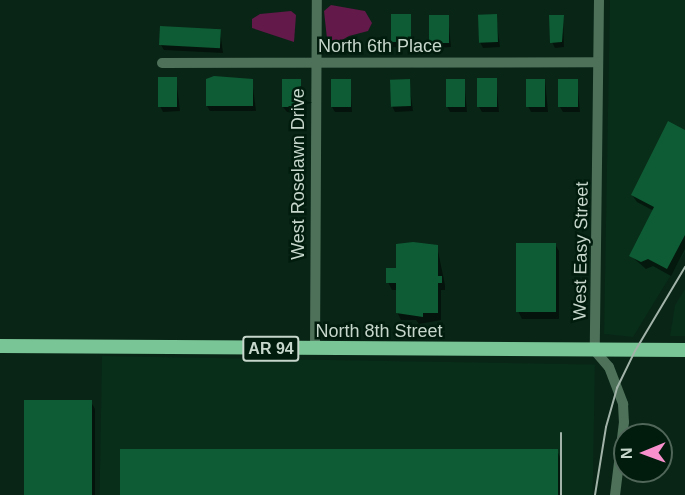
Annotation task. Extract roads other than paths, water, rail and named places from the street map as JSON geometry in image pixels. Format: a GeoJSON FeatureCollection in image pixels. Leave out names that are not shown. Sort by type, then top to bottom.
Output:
{"type":"FeatureCollection","features":[{"type":"Feature","properties":{"kind":"main road","name":"North 8th Street"},"geometry":{"type":"LineString","coordinates":[[0,346],[685,350]]}},
{"type":"Feature","properties":{"kind":"street","name":"West Roselawn Drive"},"geometry":{"type":"LineString","coordinates":[[315,349],[317,0]]}},
{"type":"Feature","properties":{"kind":"street","name":"West Easy Street"},"geometry":{"type":"LineString","coordinates":[[595,351],[599,0]]}},
{"type":"Feature","properties":{"kind":"street","name":"North 6th Place"},"geometry":{"type":"LineString","coordinates":[[162,63],[598,62]]}},
{"type":"Feature","properties":{"kind":"street"},"geometry":{"type":"LineString","coordinates":[[595,351],[609,367],[622,404],[624,422],[615,495]]}},
{"type":"Feature","properties":{"kind":"railway"},"geometry":{"type":"LineString","coordinates":[[595,495],[606,427],[617,388],[635,351],[685,267]]}},
{"type":"Feature","properties":{"kind":"railway"},"geometry":{"type":"LineString","coordinates":[[561,433],[561,495]]}}]}
